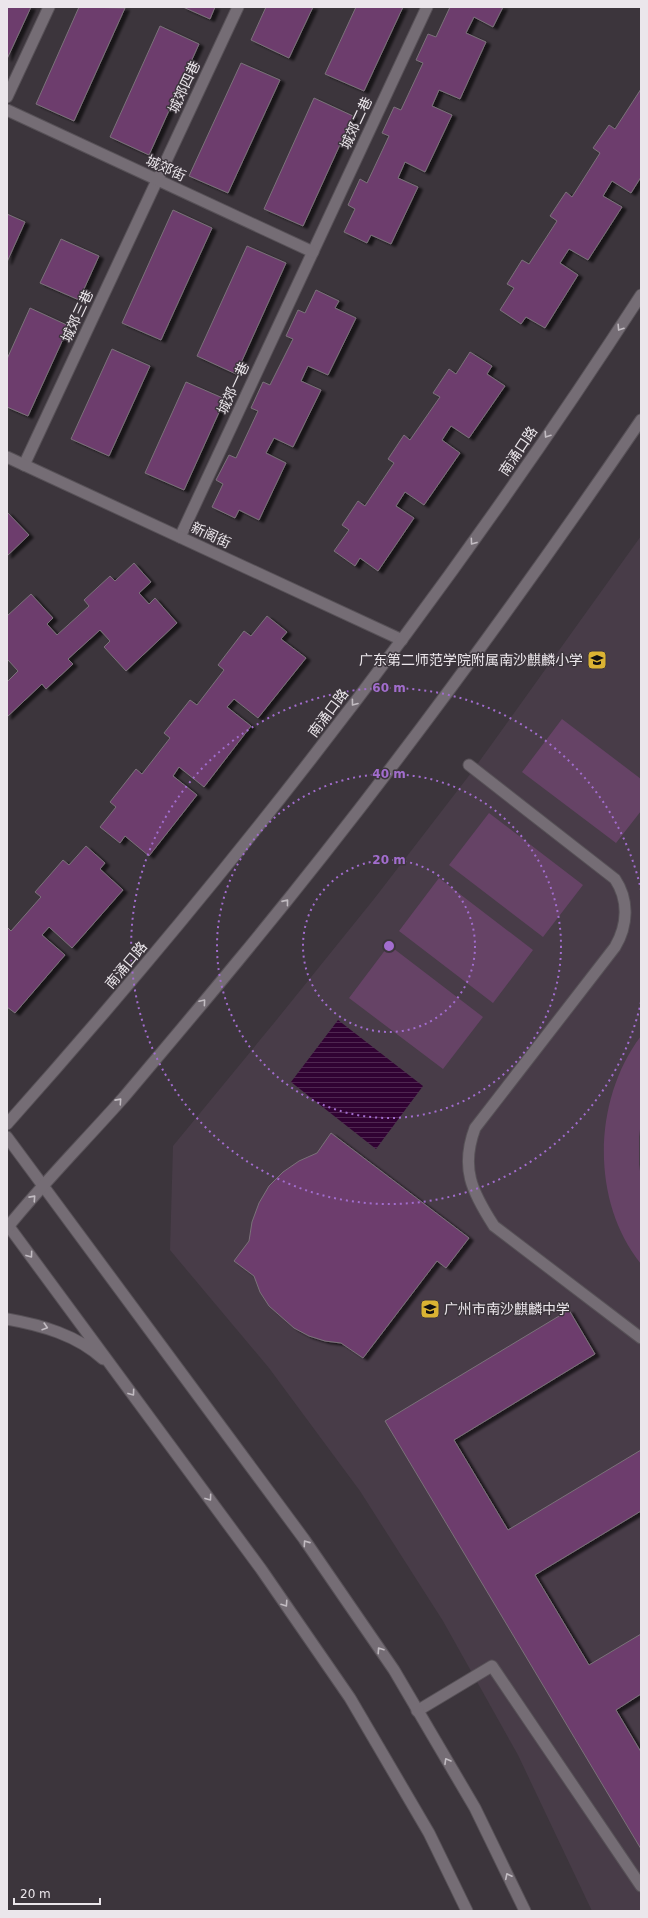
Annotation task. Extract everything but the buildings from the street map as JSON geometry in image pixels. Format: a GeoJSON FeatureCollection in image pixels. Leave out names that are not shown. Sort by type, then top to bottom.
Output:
{"type":"FeatureCollection","features":[{"type":"Feature","properties":{"kind":"street"},"geometry":{"type":"LineString","coordinates":[[7,97],[49,7]]}},
{"type":"Feature","properties":{"kind":"street","name":"城郊四巷"},"geometry":{"type":"LineString","coordinates":[[157,180],[238,7]]}},
{"type":"Feature","properties":{"kind":"street","name":"城郊二巷"},"geometry":{"type":"LineString","coordinates":[[313,252],[427,7]]}},
{"type":"Feature","properties":{"kind":"street","name":"城郊街"},"geometry":{"type":"LineString","coordinates":[[7,110],[313,252]]}},
{"type":"Feature","properties":{"kind":"street","name":"城郊三巷"},"geometry":{"type":"LineString","coordinates":[[24,465],[157,180]]}},
{"type":"Feature","properties":{"kind":"street","name":"城郊一巷"},"geometry":{"type":"LineString","coordinates":[[180,537],[313,252]]}},
{"type":"Feature","properties":{"kind":"street","name":"南涌口路"},"geometry":{"type":"LineString","coordinates":[[7,1124],[72,1052],[185,917],[295,781],[402,640],[504,499],[641,295]]}},
{"type":"Feature","properties":{"kind":"street"},"geometry":{"type":"LineString","coordinates":[[467,1911],[429,1833],[350,1698],[262,1569],[8,1226],[124,1096],[238,961],[349,823],[474,657],[560,538],[641,420]]}},
{"type":"Feature","properties":{"kind":"street","name":"新阁街"},"geometry":{"type":"LineString","coordinates":[[7,457],[402,640]]}},
{"type":"Feature","properties":{"kind":"street"},"geometry":{"type":"LineString","coordinates":[[469,765],[615,879],[622,890],[625,913],[622,935],[615,947],[475,1128],[467,1157],[472,1183],[478,1202],[494,1226],[641,1338]]}},
{"type":"Feature","properties":{"kind":"street"},"geometry":{"type":"LineString","coordinates":[[7,1137],[304,1539],[394,1670],[474,1808],[525,1911]]}},
{"type":"Feature","properties":{"kind":"street"},"geometry":{"type":"LineString","coordinates":[[7,1319],[31,1323],[55,1330],[99,1356],[117,1373]]}},
{"type":"Feature","properties":{"kind":"street"},"geometry":{"type":"LineString","coordinates":[[417,1711],[492,1666],[641,1886]]}},
{"type":"Feature","properties":{"kind":"shaded area","name":"广州市南沙麒麟中学"},"geometry":{"type":"Polygon","coordinates":[[[641,536],[641,1911],[592,1911],[518,1755],[443,1621],[360,1491],[269,1368],[170,1250],[173,1146],[374,899],[471,773],[641,536]]]}},
{"type":"Feature","properties":{"kind":"shaded area"},"geometry":{"type":"Polygon","coordinates":[[[562,719],[641,779],[641,811],[616,843],[522,772],[562,719]]]}},
{"type":"Feature","properties":{"kind":"shaded area"},"geometry":{"type":"Polygon","coordinates":[[[489,813],[583,885],[543,937],[449,865],[489,813]]]}},
{"type":"Feature","properties":{"kind":"shaded area"},"geometry":{"type":"Polygon","coordinates":[[[439,878],[533,950],[493,1003],[399,931],[439,878]]]}},
{"type":"Feature","properties":{"kind":"shaded area"},"geometry":{"type":"Polygon","coordinates":[[[389,945],[483,1017],[443,1069],[349,998],[389,945]]]}},
{"type":"Feature","properties":{"kind":"shaded area"},"geometry":{"type":"Polygon","coordinates":[[[338,1020],[423,1086],[376,1149],[291,1082],[338,1020]]]}},
{"type":"Feature","properties":{"kind":"shaded area"},"geometry":{"type":"Polygon","coordinates":[[[641,1036],[641,1122],[639,1137],[639,1164],[641,1178],[641,1264],[624,1239],[613,1211],[606,1181],[604,1150],[606,1119],[614,1089],[625,1061],[641,1036]]]}},
{"type":"Feature","properties":{"kind":"place","name":"广东第二师范学院附属南沙麒麟小学"},"geometry":{"type":"Point","coordinates":[597,660]}},
{"type":"Feature","properties":{"kind":"place","name":"广州市南沙麒麟中学"},"geometry":{"type":"Point","coordinates":[430,1309]}}]}
